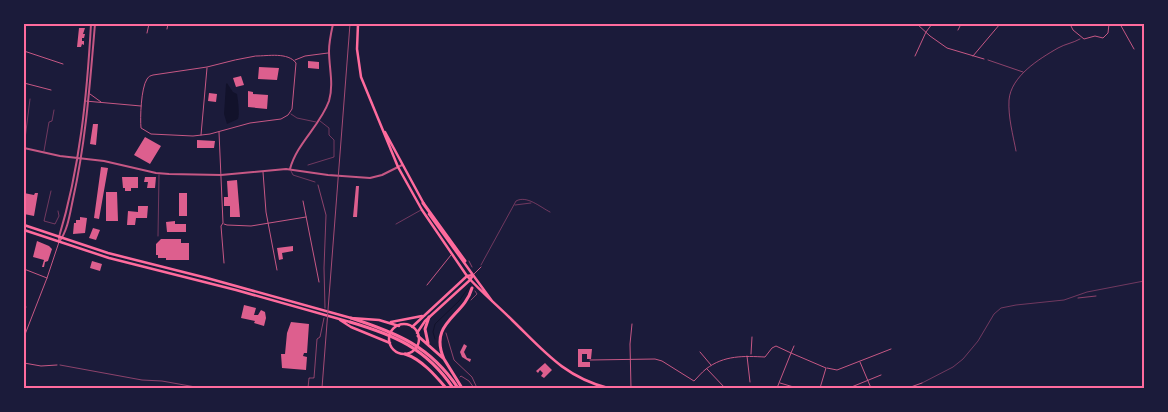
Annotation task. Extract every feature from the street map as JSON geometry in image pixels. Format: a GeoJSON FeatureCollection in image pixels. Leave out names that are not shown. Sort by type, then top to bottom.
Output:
{"type":"FeatureCollection","features":[{"type":"Feature","properties":{"kind":"highway"},"geometry":{"type":"LineString","coordinates":[[423,203],[467,261]]}},
{"type":"Feature","properties":{"kind":"highway"},"geometry":{"type":"LineString","coordinates":[[444,359],[440,344],[442,331],[446,322],[465,302],[472,288]]}},
{"type":"Feature","properties":{"kind":"highway"},"geometry":{"type":"LineString","coordinates":[[428,315],[424,329],[428,344]]}},
{"type":"Feature","properties":{"kind":"highway"},"geometry":{"type":"LineString","coordinates":[[350,320],[388,332],[412,344],[439,364],[458,388]]}},
{"type":"Feature","properties":{"kind":"highway"},"geometry":{"type":"LineString","coordinates":[[418,334],[444,359],[462,388]]}},
{"type":"Feature","properties":{"kind":"highway"},"geometry":{"type":"LineString","coordinates":[[419,349],[453,388]]}},
{"type":"Feature","properties":{"kind":"highway"},"geometry":{"type":"LineString","coordinates":[[404,354],[414,358],[446,388]]}},
{"type":"Feature","properties":{"kind":"main road"},"geometry":{"type":"LineString","coordinates":[[358,24],[357,49],[360,70],[377,118],[398,168],[410,190],[452,254],[470,280],[561,366],[584,380],[608,388]]}},
{"type":"Feature","properties":{"kind":"main road"},"geometry":{"type":"LineString","coordinates":[[377,118],[435,224],[492,300]]}},
{"type":"Feature","properties":{"kind":"main road"},"geometry":{"type":"LineString","coordinates":[[410,190],[414,188]]}},
{"type":"Feature","properties":{"kind":"main road"},"geometry":{"type":"LineString","coordinates":[[24,225],[130,259],[207,278],[337,318],[350,320],[368,318],[399,326],[408,325],[418,334]]}},
{"type":"Feature","properties":{"kind":"main road"},"geometry":{"type":"LineString","coordinates":[[24,230],[129,264],[350,320]]}},
{"type":"Feature","properties":{"kind":"main road"},"geometry":{"type":"LineString","coordinates":[[337,318],[351,327],[390,343],[394,350],[404,354],[412,352],[417,347],[418,334],[428,315],[468,276],[474,274]]}},
{"type":"Feature","properties":{"kind":"main road"},"geometry":{"type":"LineString","coordinates":[[412,327],[470,280],[474,274]]}},
{"type":"Feature","properties":{"kind":"main road"},"geometry":{"type":"LineString","coordinates":[[388,322],[415,319],[428,315]]}},
{"type":"Feature","properties":{"kind":"main road"},"geometry":{"type":"LineString","coordinates":[[390,343],[392,331],[399,326]]}},
{"type":"Feature","properties":{"kind":"street"},"geometry":{"type":"LineString","coordinates":[[59,242],[58,237],[70,196],[78,157],[91,24]]}},
{"type":"Feature","properties":{"kind":"street"},"geometry":{"type":"LineString","coordinates":[[24,336],[69,217],[82,157],[95,24]]}},
{"type":"Feature","properties":{"kind":"street"},"geometry":{"type":"LineString","coordinates":[[147,34],[148,24]]}},
{"type":"Feature","properties":{"kind":"street"},"geometry":{"type":"LineString","coordinates":[[167,29],[168,24]]}},
{"type":"Feature","properties":{"kind":"street"},"geometry":{"type":"LineString","coordinates":[[290,169],[301,147],[326,107],[331,92],[332,73],[329,53],[333,24]]}},
{"type":"Feature","properties":{"kind":"street"},"geometry":{"type":"LineString","coordinates":[[917,24],[947,48],[984,59]]}},
{"type":"Feature","properties":{"kind":"street"},"geometry":{"type":"LineString","coordinates":[[915,56],[926,32],[932,24]]}},
{"type":"Feature","properties":{"kind":"street"},"geometry":{"type":"LineString","coordinates":[[958,30],[961,24]]}},
{"type":"Feature","properties":{"kind":"street"},"geometry":{"type":"LineString","coordinates":[[973,56],[1000,24]]}},
{"type":"Feature","properties":{"kind":"street"},"geometry":{"type":"LineString","coordinates":[[1070,24],[1073,30],[1082,38],[1095,36],[1103,38],[1108,33],[1109,24]]}},
{"type":"Feature","properties":{"kind":"street"},"geometry":{"type":"LineString","coordinates":[[1120,24],[1134,49]]}},
{"type":"Feature","properties":{"kind":"street"},"geometry":{"type":"LineString","coordinates":[[24,51],[63,64]]}},
{"type":"Feature","properties":{"kind":"street"},"geometry":{"type":"LineString","coordinates":[[294,60],[296,66],[293,99],[289,113],[279,120],[248,124],[201,135],[185,136],[147,133],[143,130],[141,125],[145,83],[151,76],[207,67],[256,56],[285,56],[294,60],[305,56],[329,53]]}},
{"type":"Feature","properties":{"kind":"street"},"geometry":{"type":"LineString","coordinates":[[201,135],[207,67]]}},
{"type":"Feature","properties":{"kind":"street"},"geometry":{"type":"LineString","coordinates":[[24,83],[51,90]]}},
{"type":"Feature","properties":{"kind":"street"},"geometry":{"type":"LineString","coordinates":[[89,94],[101,102]]}},
{"type":"Feature","properties":{"kind":"street"},"geometry":{"type":"LineString","coordinates":[[85,100],[142,106]]}},
{"type":"Feature","properties":{"kind":"street"},"geometry":{"type":"LineString","coordinates":[[219,132],[223,223],[221,226],[224,263]]}},
{"type":"Feature","properties":{"kind":"street"},"geometry":{"type":"LineString","coordinates":[[24,148],[104,161],[159,174],[221,175],[290,169],[328,175],[370,178],[382,175],[402,165]]}},
{"type":"Feature","properties":{"kind":"street"},"geometry":{"type":"LineString","coordinates":[[263,171],[268,223],[276,270]]}},
{"type":"Feature","properties":{"kind":"street"},"geometry":{"type":"LineString","coordinates":[[303,201],[319,282]]}},
{"type":"Feature","properties":{"kind":"street"},"geometry":{"type":"LineString","coordinates":[[223,223],[227,225],[251,226],[306,218]]}},
{"type":"Feature","properties":{"kind":"street"},"geometry":{"type":"LineString","coordinates":[[427,285],[452,254]]}},
{"type":"Feature","properties":{"kind":"street"},"geometry":{"type":"LineString","coordinates":[[474,274],[481,267]]}},
{"type":"Feature","properties":{"kind":"street"},"geometry":{"type":"LineString","coordinates":[[24,269],[47,278]]}},
{"type":"Feature","properties":{"kind":"street"},"geometry":{"type":"LineString","coordinates":[[632,324],[631,387],[637,388]]}},
{"type":"Feature","properties":{"kind":"street"},"geometry":{"type":"LineString","coordinates":[[752,337],[752,355]]}},
{"type":"Feature","properties":{"kind":"street"},"geometry":{"type":"LineString","coordinates":[[590,360],[651,358],[658,360],[692,381],[696,380],[706,369],[728,358],[746,355],[765,357],[776,346],[826,368],[837,370],[891,349]]}},
{"type":"Feature","properties":{"kind":"street"},"geometry":{"type":"LineString","coordinates":[[777,388],[794,346]]}},
{"type":"Feature","properties":{"kind":"street"},"geometry":{"type":"LineString","coordinates":[[700,352],[711,366]]}},
{"type":"Feature","properties":{"kind":"street"},"geometry":{"type":"LineString","coordinates":[[746,355],[750,382]]}},
{"type":"Feature","properties":{"kind":"street"},"geometry":{"type":"LineString","coordinates":[[860,361],[871,388]]}},
{"type":"Feature","properties":{"kind":"street"},"geometry":{"type":"LineString","coordinates":[[24,363],[41,366],[57,365]]}},
{"type":"Feature","properties":{"kind":"street"},"geometry":{"type":"LineString","coordinates":[[820,388],[826,368]]}},
{"type":"Feature","properties":{"kind":"street"},"geometry":{"type":"LineString","coordinates":[[706,369],[725,388]]}},
{"type":"Feature","properties":{"kind":"street"},"geometry":{"type":"LineString","coordinates":[[849,388],[881,375]]}},
{"type":"Feature","properties":{"kind":"street"},"geometry":{"type":"LineString","coordinates":[[779,383],[797,388]]}},
{"type":"Feature","properties":{"kind":"street"},"geometry":{"type":"LineString","coordinates":[[908,388],[922,383]]}},
{"type":"Feature","properties":{"kind":"lane"},"geometry":{"type":"LineString","coordinates":[[24,148],[30,99]]}},
{"type":"Feature","properties":{"kind":"lane"},"geometry":{"type":"LineString","coordinates":[[44,152],[49,122],[52,121],[54,110]]}},
{"type":"Feature","properties":{"kind":"lane"},"geometry":{"type":"LineString","coordinates":[[289,113],[297,118],[318,121],[329,128],[329,135],[334,142],[334,156],[308,165]]}},
{"type":"Feature","properties":{"kind":"lane"},"geometry":{"type":"LineString","coordinates":[[290,169],[293,175],[315,182]]}},
{"type":"Feature","properties":{"kind":"lane"},"geometry":{"type":"LineString","coordinates":[[158,236],[159,174]]}},
{"type":"Feature","properties":{"kind":"lane"},"geometry":{"type":"LineString","coordinates":[[51,191],[44,221],[55,224],[59,216],[58,211]]}},
{"type":"Feature","properties":{"kind":"lane"},"geometry":{"type":"LineString","coordinates":[[481,267],[516,201],[524,198],[550,212]]}},
{"type":"Feature","properties":{"kind":"lane"},"geometry":{"type":"LineString","coordinates":[[513,206],[522,203],[532,203]]}},
{"type":"Feature","properties":{"kind":"lane"},"geometry":{"type":"LineString","coordinates":[[396,224],[422,210]]}},
{"type":"Feature","properties":{"kind":"lane"},"geometry":{"type":"LineString","coordinates":[[922,383],[953,366],[963,358],[978,341],[996,312],[1001,308],[1059,301],[1087,292],[1144,281]]}},
{"type":"Feature","properties":{"kind":"path"},"geometry":{"type":"LineString","coordinates":[[1016,151],[1009,100],[1014,82],[1024,72],[1060,47],[1082,38]]}},
{"type":"Feature","properties":{"kind":"path"},"geometry":{"type":"LineString","coordinates":[[984,59],[1024,72]]}},
{"type":"Feature","properties":{"kind":"path"},"geometry":{"type":"LineString","coordinates":[[315,182],[321,192],[326,215],[325,308]]}},
{"type":"Feature","properties":{"kind":"path"},"geometry":{"type":"LineString","coordinates":[[467,261],[474,274]]}},
{"type":"Feature","properties":{"kind":"path"},"geometry":{"type":"LineString","coordinates":[[466,305],[477,294]]}},
{"type":"Feature","properties":{"kind":"path"},"geometry":{"type":"LineString","coordinates":[[1075,296],[1077,298],[1096,296]]}},
{"type":"Feature","properties":{"kind":"path"},"geometry":{"type":"LineString","coordinates":[[308,388],[309,378],[314,378],[317,339],[320,337],[324,318]]}},
{"type":"Feature","properties":{"kind":"path"},"geometry":{"type":"LineString","coordinates":[[446,331],[454,360],[470,375],[478,388]]}},
{"type":"Feature","properties":{"kind":"path"},"geometry":{"type":"LineString","coordinates":[[57,365],[201,388]]}},
{"type":"Feature","properties":{"kind":"path"},"geometry":{"type":"LineString","coordinates":[[460,377],[467,379],[474,388]]}},
{"type":"Feature","properties":{"kind":"shaded area"},"geometry":{"type":"Polygon","coordinates":[[[227,83],[233,92],[237,94],[239,114],[238,119],[227,124],[224,114],[227,83]]]}},
{"type":"Feature","properties":{"kind":"building"},"geometry":{"type":"Polygon","coordinates":[[[79,28],[85,28],[84,38],[82,38],[84,45],[82,44],[81,47],[77,47],[79,28]]]}},
{"type":"Feature","properties":{"kind":"building"},"geometry":{"type":"Polygon","coordinates":[[[308,61],[319,62],[319,69],[308,68],[308,61]]]}},
{"type":"Feature","properties":{"kind":"building"},"geometry":{"type":"Polygon","coordinates":[[[259,67],[279,68],[277,80],[258,79],[259,67]]]}},
{"type":"Feature","properties":{"kind":"building"},"geometry":{"type":"Polygon","coordinates":[[[241,76],[244,85],[236,87],[233,78],[241,76]]]}},
{"type":"Feature","properties":{"kind":"building"},"geometry":{"type":"Polygon","coordinates":[[[248,91],[253,92],[253,94],[268,95],[267,109],[248,107],[248,91]]]}},
{"type":"Feature","properties":{"kind":"building"},"geometry":{"type":"Polygon","coordinates":[[[209,93],[217,94],[216,102],[208,101],[209,93]]]}},
{"type":"Feature","properties":{"kind":"building"},"geometry":{"type":"Polygon","coordinates":[[[93,124],[98,124],[96,145],[90,144],[93,124]]]}},
{"type":"Feature","properties":{"kind":"building"},"geometry":{"type":"Polygon","coordinates":[[[145,137],[161,146],[150,164],[134,155],[145,137]]]}},
{"type":"Feature","properties":{"kind":"building"},"geometry":{"type":"Polygon","coordinates":[[[197,140],[215,141],[214,148],[197,148],[197,140]]]}},
{"type":"Feature","properties":{"kind":"building"},"geometry":{"type":"Polygon","coordinates":[[[101,167],[108,168],[99,219],[94,218],[101,167]]]}},
{"type":"Feature","properties":{"kind":"building"},"geometry":{"type":"Polygon","coordinates":[[[122,177],[138,177],[138,188],[131,188],[131,191],[125,191],[122,177]]]}},
{"type":"Feature","properties":{"kind":"building"},"geometry":{"type":"Polygon","coordinates":[[[145,177],[156,177],[155,188],[147,188],[148,182],[144,182],[145,177]]]}},
{"type":"Feature","properties":{"kind":"building"},"geometry":{"type":"Polygon","coordinates":[[[237,180],[240,217],[230,217],[230,206],[224,206],[224,197],[228,197],[227,181],[237,180]]]}},
{"type":"Feature","properties":{"kind":"building"},"geometry":{"type":"Polygon","coordinates":[[[356,186],[359,186],[357,217],[353,217],[356,186]]]}},
{"type":"Feature","properties":{"kind":"building"},"geometry":{"type":"Polygon","coordinates":[[[106,192],[117,192],[118,221],[106,221],[106,192]]]}},
{"type":"Feature","properties":{"kind":"building"},"geometry":{"type":"Polygon","coordinates":[[[24,193],[34,195],[38,193],[34,216],[24,214],[24,193]]]}},
{"type":"Feature","properties":{"kind":"building"},"geometry":{"type":"Polygon","coordinates":[[[179,193],[187,193],[187,216],[179,216],[179,193]]]}},
{"type":"Feature","properties":{"kind":"building"},"geometry":{"type":"Polygon","coordinates":[[[138,206],[148,206],[147,218],[136,218],[135,225],[127,225],[128,211],[138,212],[138,206]]]}},
{"type":"Feature","properties":{"kind":"building"},"geometry":{"type":"Polygon","coordinates":[[[80,217],[87,218],[85,233],[73,234],[74,223],[76,223],[76,220],[80,220],[80,217]]]}},
{"type":"Feature","properties":{"kind":"building"},"geometry":{"type":"Polygon","coordinates":[[[175,221],[175,224],[186,224],[186,232],[167,232],[166,222],[175,221]]]}},
{"type":"Feature","properties":{"kind":"building"},"geometry":{"type":"Polygon","coordinates":[[[93,228],[100,230],[96,240],[89,238],[93,228]]]}},
{"type":"Feature","properties":{"kind":"building"},"geometry":{"type":"Polygon","coordinates":[[[161,239],[181,239],[181,243],[189,243],[189,260],[158,258],[158,255],[156,255],[156,244],[161,239]]]}},
{"type":"Feature","properties":{"kind":"building"},"geometry":{"type":"Polygon","coordinates":[[[37,241],[52,249],[44,267],[42,267],[44,260],[33,257],[37,241]]]}},
{"type":"Feature","properties":{"kind":"building"},"geometry":{"type":"Polygon","coordinates":[[[293,246],[293,251],[282,253],[283,259],[279,260],[277,248],[293,246]]]}},
{"type":"Feature","properties":{"kind":"building"},"geometry":{"type":"Polygon","coordinates":[[[92,261],[102,264],[100,271],[90,268],[92,261]]]}},
{"type":"Feature","properties":{"kind":"building"},"geometry":{"type":"Polygon","coordinates":[[[244,305],[256,308],[254,315],[258,315],[261,310],[265,312],[264,326],[254,323],[255,321],[241,318],[244,305]]]}},
{"type":"Feature","properties":{"kind":"building"},"geometry":{"type":"Polygon","coordinates":[[[291,322],[309,324],[307,353],[304,353],[303,356],[307,357],[306,370],[282,368],[281,354],[285,354],[287,333],[291,322]]]}},
{"type":"Feature","properties":{"kind":"building"},"geometry":{"type":"Polygon","coordinates":[[[464,344],[467,346],[464,352],[467,358],[471,359],[470,362],[462,357],[460,352],[464,344]]]}},
{"type":"Feature","properties":{"kind":"building"},"geometry":{"type":"Polygon","coordinates":[[[578,349],[592,349],[591,359],[587,359],[587,354],[582,354],[582,362],[590,362],[590,367],[578,367],[578,349]]]}},
{"type":"Feature","properties":{"kind":"building"},"geometry":{"type":"Polygon","coordinates":[[[545,363],[552,370],[544,378],[541,376],[543,373],[540,370],[538,373],[536,371],[545,363]]]}},
{"type":"Feature","properties":{"kind":"waterway"},"geometry":{"type":"LineString","coordinates":[[435,339],[433,332],[435,324],[459,301],[469,287]]}},
{"type":"Feature","properties":{"kind":"railway"},"geometry":{"type":"LineString","coordinates":[[322,388],[350,24]]}}]}
